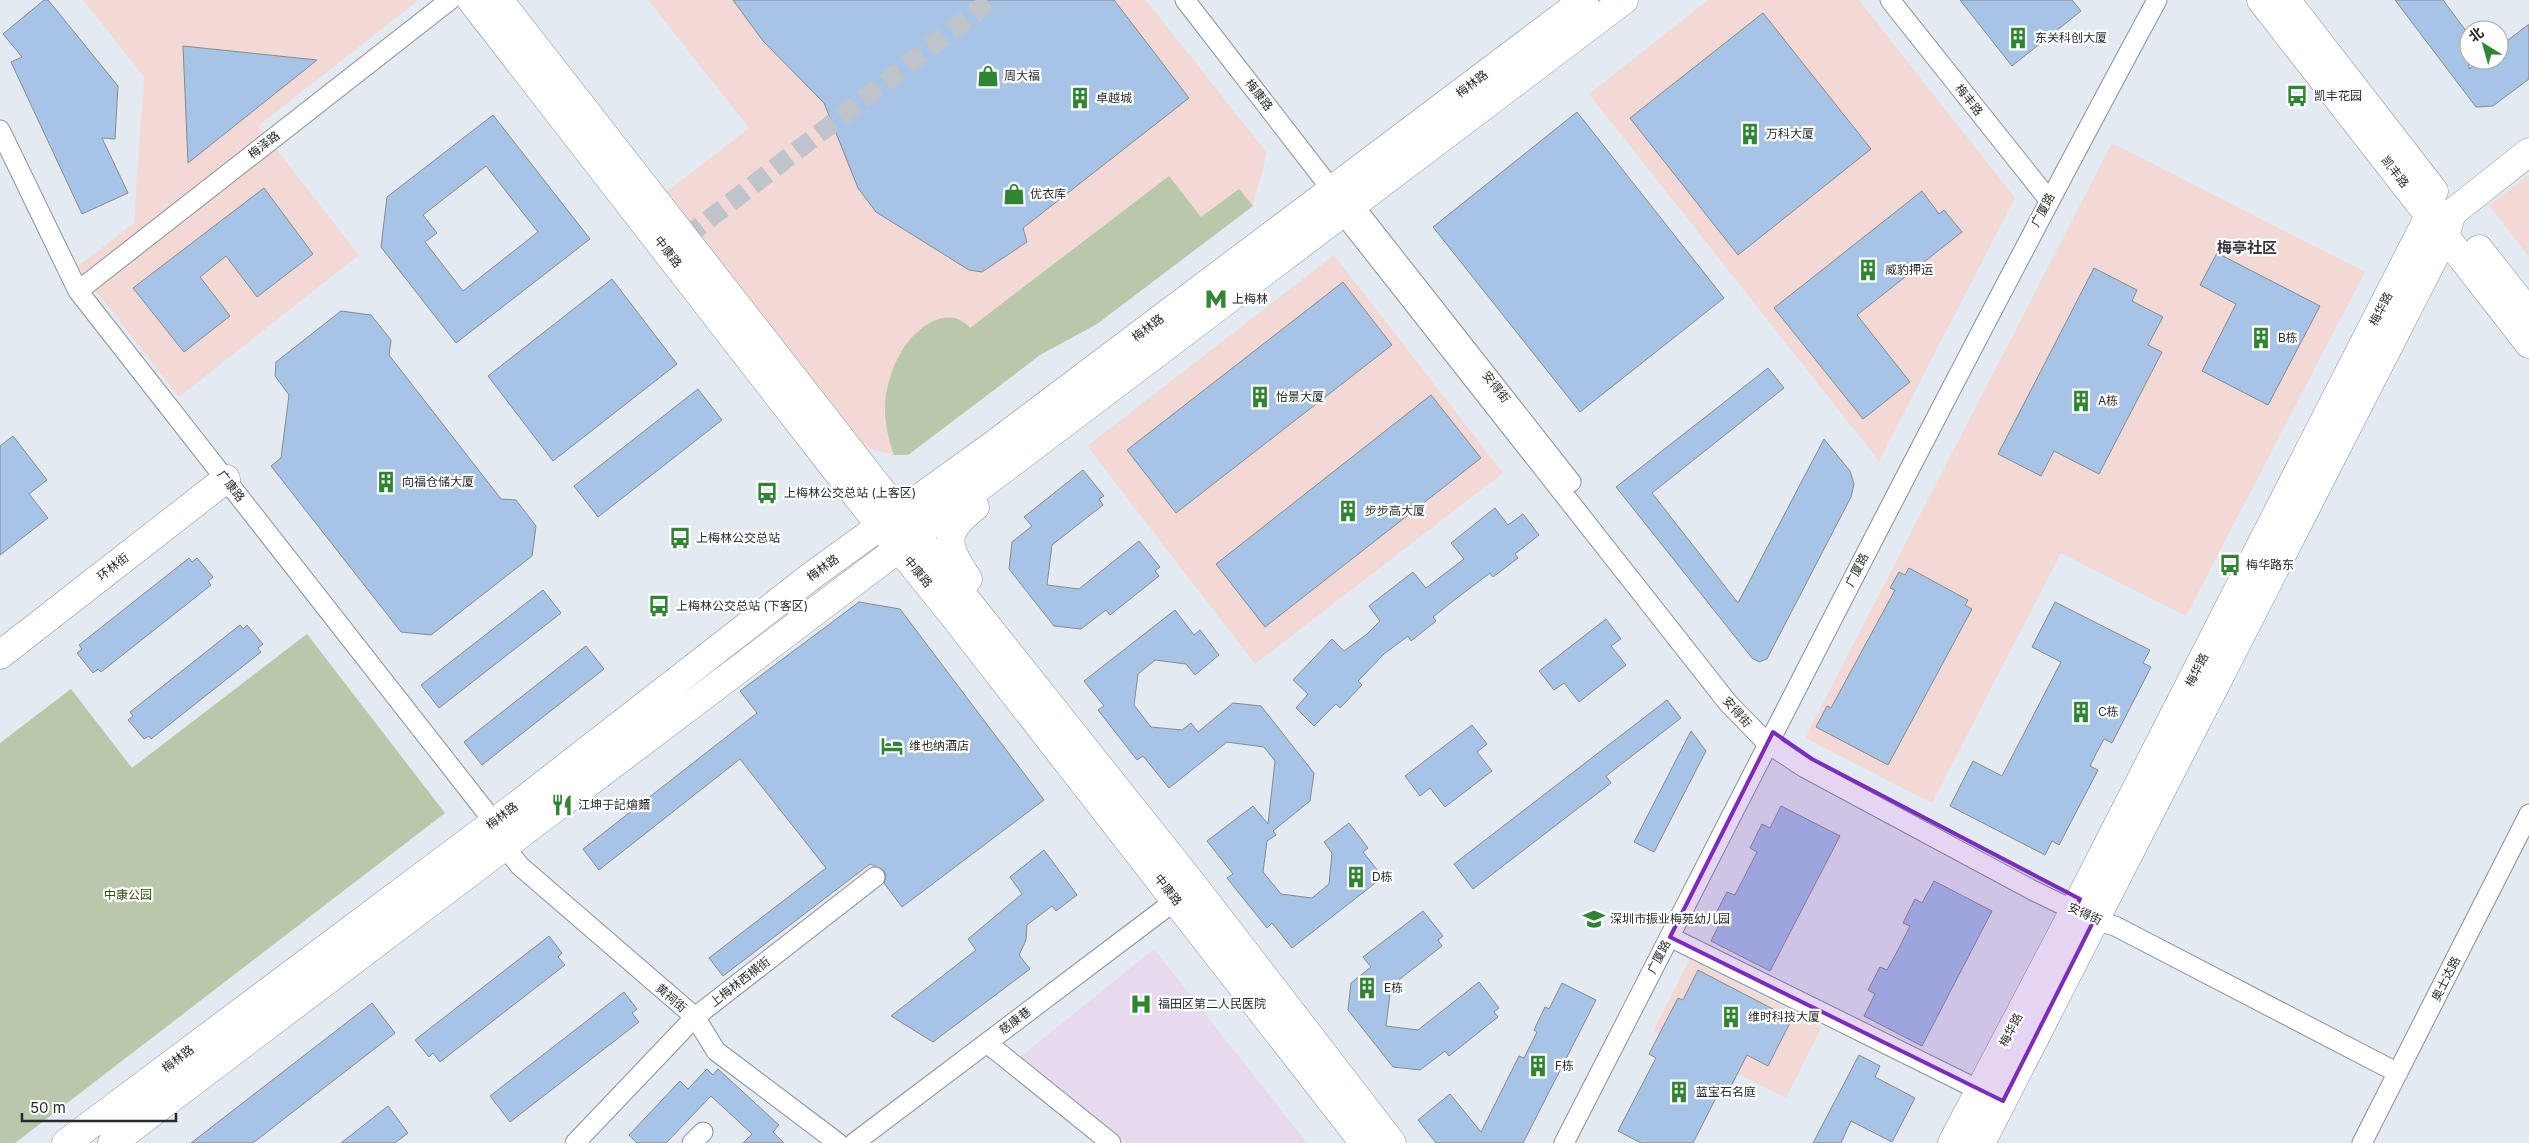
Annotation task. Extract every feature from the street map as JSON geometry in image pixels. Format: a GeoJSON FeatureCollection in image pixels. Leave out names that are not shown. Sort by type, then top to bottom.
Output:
{"type":"FeatureCollection","features":[{"type":"Feature","properties":{"kind":"main road","name":"中康路"},"geometry":{"type":"LineString","coordinates":[[471,0],[829,442],[964,613],[1194,886],[1392,1143]]}},
{"type":"Feature","properties":{"kind":"main road","name":"中康路"},"geometry":{"type":"LineString","coordinates":[[499,0],[686,237],[829,442]]}},
{"type":"Feature","properties":{"kind":"main road","name":"梅林路"},"geometry":{"type":"LineString","coordinates":[[66,1143],[494,822],[814,574],[993,445],[1584,0]]}},
{"type":"Feature","properties":{"kind":"main road","name":"梅林路"},"geometry":{"type":"LineString","coordinates":[[112,1143],[832,598],[1009,468],[1624,0]]}},
{"type":"Feature","properties":{"kind":"main road","name":"凯丰路"},"geometry":{"type":"LineString","coordinates":[[2261,0],[2442,222],[2529,313]]}},
{"type":"Feature","properties":{"kind":"main road","name":"凯丰路"},"geometry":{"type":"LineString","coordinates":[[2286,0],[2529,344]]}},
{"type":"Feature","properties":{"kind":"main road","name":"梅华路"},"geometry":{"type":"LineString","coordinates":[[1952,1143],[1992,1096],[2092,913],[2442,222],[2529,152]]}},
{"type":"Feature","properties":{"kind":"main road"},"geometry":{"type":"LineString","coordinates":[[814,574],[826,557],[844,542],[849,534],[851,519],[850,508],[825,474],[829,442],[864,458],[882,480],[890,486],[900,487],[912,485],[953,455],[993,445]]}},
{"type":"Feature","properties":{"kind":"main road"},"geometry":{"type":"LineString","coordinates":[[832,598],[856,594],[880,579],[901,577],[915,584],[937,609],[964,613],[972,585],[952,555],[950,548],[952,534],[959,519],[983,500],[1009,468]]}},
{"type":"Feature","properties":{"kind":"main road","name":"环林街"},"geometry":{"type":"LineString","coordinates":[[0,655],[226,479]]}},
{"type":"Feature","properties":{"kind":"main road","name":"中康路"},"geometry":{"type":"LineString","coordinates":[[964,613],[1176,900],[1364,1143]]}},
{"type":"Feature","properties":{"kind":"main road","name":"梅华路"},"geometry":{"type":"LineString","coordinates":[[1981,1143],[1992,1096]]}},
{"type":"Feature","properties":{"kind":"street","name":"梅泽路"},"geometry":{"type":"LineString","coordinates":[[78,291],[450,0]]}},
{"type":"Feature","properties":{"kind":"street","name":"梅康路"},"geometry":{"type":"LineString","coordinates":[[1185,0],[1332,190]]}},
{"type":"Feature","properties":{"kind":"street","name":"梅丰路"},"geometry":{"type":"LineString","coordinates":[[1890,0],[2049,200]]}},
{"type":"Feature","properties":{"kind":"street","name":"广厦路"},"geometry":{"type":"LineString","coordinates":[[1564,1143],[1770,737],[2049,200],[2156,0]]}},
{"type":"Feature","properties":{"kind":"street","name":"广康路"},"geometry":{"type":"LineString","coordinates":[[0,130],[78,291],[494,822]]}},
{"type":"Feature","properties":{"kind":"street","name":"安得街"},"geometry":{"type":"LineString","coordinates":[[1349,210],[1728,703],[1770,737],[2092,913],[2398,1073]]}},
{"type":"Feature","properties":{"kind":"street","name":"奥士达路"},"geometry":{"type":"LineString","coordinates":[[2362,1143],[2529,814]]}},
{"type":"Feature","properties":{"kind":"street","name":"黄祠街"},"geometry":{"type":"LineString","coordinates":[[505,847],[520,866],[694,1018],[716,1051],[838,1143]]}},
{"type":"Feature","properties":{"kind":"street","name":"上梅林西横街"},"geometry":{"type":"LineString","coordinates":[[575,1143],[694,1018],[875,877]]}},
{"type":"Feature","properties":{"kind":"street","name":"慈康巷"},"geometry":{"type":"LineString","coordinates":[[854,1143],[1176,900]]}},
{"type":"Feature","properties":{"kind":"street"},"geometry":{"type":"LineString","coordinates":[[1670,937],[1992,1096]]}},
{"type":"Feature","properties":{"kind":"street"},"geometry":{"type":"LineString","coordinates":[[986,1043],[1111,1143]]}},
{"type":"Feature","properties":{"kind":"highlighted area"},"geometry":{"type":"Polygon","coordinates":[[[1773,732],[1812,759],[2080,899],[2074,910],[2094,920],[2003,1101],[1670,937],[1773,732]]]}},
{"type":"Feature","properties":{"kind":"shaded area"},"geometry":{"type":"Polygon","coordinates":[[[83,0],[419,0],[258,126],[359,255],[179,397],[77,267],[134,223],[144,77],[83,0]]]}},
{"type":"Feature","properties":{"kind":"shaded area"},"geometry":{"type":"Polygon","coordinates":[[[648,0],[1146,0],[1267,153],[1253,206],[1097,324],[1040,355],[908,455],[894,455],[871,449],[860,443],[661,196],[749,128],[648,0]]]}},
{"type":"Feature","properties":{"kind":"shaded area","name":"万科大厦"},"geometry":{"type":"Polygon","coordinates":[[[1708,0],[1859,0],[2015,198],[1879,461],[1589,94],[1708,0]]]}},
{"type":"Feature","properties":{"kind":"shaded area"},"geometry":{"type":"Polygon","coordinates":[[[2112,143],[2365,272],[2186,616],[2061,553],[1932,803],[1805,738],[2112,143]]]}},
{"type":"Feature","properties":{"kind":"shaded area"},"geometry":{"type":"Polygon","coordinates":[[[2529,175],[2529,257],[2489,205],[2529,175]]]}},
{"type":"Feature","properties":{"kind":"shaded area"},"geometry":{"type":"Polygon","coordinates":[[[1334,255],[1503,473],[1255,664],[1087,446],[1334,255]]]}},
{"type":"Feature","properties":{"kind":"shaded area","name":"福田区第二人民医院"},"geometry":{"type":"Polygon","coordinates":[[[1154,949],[1307,1143],[1127,1143],[1019,1058],[1154,949]]]}},
{"type":"Feature","properties":{"kind":"shaded area","name":"维时科技大厦"},"geometry":{"type":"Polygon","coordinates":[[[1690,959],[1822,1027],[1786,1098],[1653,1031],[1690,959]]]}},
{"type":"Feature","properties":{"kind":"green space"},"geometry":{"type":"Polygon","coordinates":[[[1169,176],[1201,217],[1239,189],[1253,206],[1097,324],[1040,355],[908,455],[894,455],[886,425],[886,394],[898,359],[913,336],[931,322],[941,318],[961,321],[970,328],[1169,176]]]}},
{"type":"Feature","properties":{"kind":"green space","name":"中康公园"},"geometry":{"type":"Polygon","coordinates":[[[307,634],[445,813],[15,1143],[0,1143],[0,743],[71,689],[132,768],[307,634]]]}},
{"type":"Feature","properties":{"kind":"building"},"geometry":{"type":"Polygon","coordinates":[[[44,0],[48,0],[118,86],[115,139],[102,138],[128,193],[82,214],[11,62],[22,57],[3,34],[44,0]]]}},
{"type":"Feature","properties":{"kind":"building"},"geometry":{"type":"Polygon","coordinates":[[[733,0],[1114,0],[1189,98],[1023,228],[1027,242],[982,272],[969,270],[876,212],[858,188],[824,103],[763,41],[733,0]]]}},
{"type":"Feature","properties":{"kind":"building","name":"东关科创大厦"},"geometry":{"type":"Polygon","coordinates":[[[1960,0],[2072,0],[2081,11],[2012,66],[1960,0]]]}},
{"type":"Feature","properties":{"kind":"building"},"geometry":{"type":"Polygon","coordinates":[[[2395,0],[2443,0],[2459,22],[2459,70],[2509,70],[2509,39],[2529,24],[2529,79],[2493,106],[2476,107],[2395,0]]]}},
{"type":"Feature","properties":{"kind":"building","name":"万科大厦"},"geometry":{"type":"Polygon","coordinates":[[[1763,13],[1871,149],[1738,255],[1630,118],[1763,13]]]}},
{"type":"Feature","properties":{"kind":"building"},"geometry":{"type":"Polygon","coordinates":[[[183,46],[317,60],[188,163],[183,46]]]}},
{"type":"Feature","properties":{"kind":"building"},"geometry":{"type":"Polygon","coordinates":[[[1577,112],[1724,298],[1580,412],[1433,227],[1577,112]]]}},
{"type":"Feature","properties":{"kind":"building"},"geometry":{"type":"Polygon","coordinates":[[[493,115],[590,239],[456,343],[381,247],[387,197],[493,115]],[[486,166],[423,215],[437,233],[425,242],[463,291],[538,232],[486,166]]]}},
{"type":"Feature","properties":{"kind":"building"},"geometry":{"type":"Polygon","coordinates":[[[264,188],[313,254],[257,297],[226,256],[200,277],[230,316],[184,352],[133,288],[264,188]]]}},
{"type":"Feature","properties":{"kind":"building","name":"威豹押运"},"geometry":{"type":"Polygon","coordinates":[[[1922,191],[1939,214],[1944,210],[1962,232],[1857,315],[1910,382],[1863,419],[1774,308],[1922,191]]]}},
{"type":"Feature","properties":{"kind":"building","name":"B栋"},"geometry":{"type":"Polygon","coordinates":[[[2217,253],[2320,306],[2268,405],[2202,371],[2236,304],[2200,285],[2217,253]]]}},
{"type":"Feature","properties":{"kind":"building","name":"A栋"},"geometry":{"type":"Polygon","coordinates":[[[2094,268],[2137,290],[2132,301],[2163,317],[2148,345],[2162,352],[2099,474],[2054,451],[2041,476],[1998,454],[2094,268]]]}},
{"type":"Feature","properties":{"kind":"building"},"geometry":{"type":"Polygon","coordinates":[[[612,279],[677,364],[553,461],[488,376],[612,279]]]}},
{"type":"Feature","properties":{"kind":"building","name":"怡景大厦"},"geometry":{"type":"Polygon","coordinates":[[[1343,282],[1392,345],[1176,513],[1127,450],[1343,282]]]}},
{"type":"Feature","properties":{"kind":"building","name":"向福仓储大厦"},"geometry":{"type":"Polygon","coordinates":[[[341,311],[371,315],[391,340],[389,355],[501,499],[516,500],[536,526],[532,556],[431,635],[401,632],[271,466],[281,458],[289,395],[275,376],[276,362],[341,311]]]}},
{"type":"Feature","properties":{"kind":"building"},"geometry":{"type":"Polygon","coordinates":[[[1768,368],[1784,388],[1652,493],[1738,603],[1824,439],[1850,471],[1854,484],[1851,497],[1767,659],[1759,662],[1752,658],[1616,487],[1768,368]]]}},
{"type":"Feature","properties":{"kind":"building"},"geometry":{"type":"Polygon","coordinates":[[[698,389],[722,420],[598,517],[574,486],[698,389]]]}},
{"type":"Feature","properties":{"kind":"building","name":"步步高大厦"},"geometry":{"type":"Polygon","coordinates":[[[1431,395],[1481,458],[1265,627],[1216,564],[1431,395]]]}},
{"type":"Feature","properties":{"kind":"building"},"geometry":{"type":"Polygon","coordinates":[[[13,436],[47,480],[29,494],[48,518],[0,555],[0,446],[13,436]]]}},
{"type":"Feature","properties":{"kind":"building"},"geometry":{"type":"Polygon","coordinates":[[[1083,470],[1104,496],[1099,499],[1103,505],[1052,545],[1047,585],[1079,589],[1139,541],[1160,567],[1155,571],[1159,576],[1110,615],[1106,610],[1081,629],[1054,626],[1009,569],[1012,542],[1032,526],[1024,517],[1083,470]]]}},
{"type":"Feature","properties":{"kind":"building"},"geometry":{"type":"Polygon","coordinates":[[[1495,508],[1508,525],[1523,514],[1539,535],[1515,554],[1518,558],[1493,577],[1490,573],[1433,617],[1436,621],[1411,641],[1408,636],[1384,654],[1358,681],[1362,685],[1340,708],[1336,704],[1314,726],[1296,708],[1308,694],[1293,680],[1332,639],[1344,651],[1367,634],[1380,621],[1369,606],[1413,572],[1426,588],[1464,559],[1451,543],[1495,508]]]}},
{"type":"Feature","properties":{"kind":"building"},"geometry":{"type":"Polygon","coordinates":[[[189,558],[192,562],[197,558],[213,577],[208,581],[211,585],[101,672],[98,669],[93,673],[77,653],[82,649],[79,645],[189,558]]]}},
{"type":"Feature","properties":{"kind":"building"},"geometry":{"type":"Polygon","coordinates":[[[1909,568],[1968,600],[1965,605],[1972,609],[1888,765],[1816,727],[1827,706],[1831,708],[1895,590],[1890,588],[1899,572],[1905,575],[1909,568]]]}},
{"type":"Feature","properties":{"kind":"building"},"geometry":{"type":"Polygon","coordinates":[[[543,590],[561,613],[439,708],[421,685],[543,590]]]}},
{"type":"Feature","properties":{"kind":"building","name":"维也纳酒店"},"geometry":{"type":"Polygon","coordinates":[[[859,602],[900,609],[1044,800],[902,907],[884,883],[886,876],[884,871],[870,864],[723,976],[709,958],[826,868],[740,759],[599,870],[583,849],[757,713],[740,691],[859,602]]]}},
{"type":"Feature","properties":{"kind":"building"},"geometry":{"type":"Polygon","coordinates":[[[2055,602],[2150,650],[2143,663],[2151,667],[2112,743],[2104,739],[2097,752],[2090,766],[2098,770],[2059,845],[2052,841],[2045,855],[1950,806],[1973,761],[2002,776],[2061,662],[2032,647],[2055,602]]]}},
{"type":"Feature","properties":{"kind":"building"},"geometry":{"type":"Polygon","coordinates":[[[1175,610],[1194,635],[1200,630],[1219,655],[1195,675],[1186,664],[1155,660],[1138,674],[1134,705],[1151,727],[1182,730],[1191,723],[1198,732],[1233,703],[1261,706],[1314,773],[1310,801],[1273,831],[1276,835],[1267,841],[1263,872],[1281,894],[1312,898],[1329,884],[1332,853],[1324,842],[1349,823],[1368,848],[1363,852],[1383,877],[1292,948],[1272,923],[1267,928],[1227,878],[1233,874],[1207,841],[1253,806],[1268,824],[1275,761],[1264,747],[1227,742],[1169,788],[1143,756],[1137,760],[1098,710],[1104,706],[1084,681],[1175,610]]]}},
{"type":"Feature","properties":{"kind":"building"},"geometry":{"type":"Polygon","coordinates":[[[1606,619],[1621,639],[1611,646],[1626,665],[1579,702],[1564,683],[1554,690],[1539,671],[1606,619]]]}},
{"type":"Feature","properties":{"kind":"building"},"geometry":{"type":"Polygon","coordinates":[[[240,625],[243,629],[247,625],[263,644],[258,648],[261,652],[151,739],[149,736],[144,739],[128,720],[133,716],[130,712],[240,625]]]}},
{"type":"Feature","properties":{"kind":"building"},"geometry":{"type":"Polygon","coordinates":[[[586,646],[604,669],[482,765],[464,742],[586,646]]]}},
{"type":"Feature","properties":{"kind":"building"},"geometry":{"type":"Polygon","coordinates":[[[1667,700],[1681,718],[1606,776],[1611,783],[1473,889],[1454,864],[1667,700]]]}},
{"type":"Feature","properties":{"kind":"building"},"geometry":{"type":"Polygon","coordinates":[[[1472,725],[1487,744],[1477,752],[1492,771],[1445,807],[1430,788],[1420,796],[1405,776],[1472,725]]]}},
{"type":"Feature","properties":{"kind":"building"},"geometry":{"type":"Polygon","coordinates":[[[1691,731],[1706,751],[1654,852],[1634,842],[1691,731]]]}},
{"type":"Feature","properties":{"kind":"building"},"geometry":{"type":"Polygon","coordinates":[[[1781,806],[1840,836],[1770,971],[1711,941],[1722,919],[1715,915],[1727,892],[1735,895],[1757,852],[1750,848],[1762,824],[1770,828],[1781,806]]]}},
{"type":"Feature","properties":{"kind":"building"},"geometry":{"type":"Polygon","coordinates":[[[1044,850],[1077,895],[1056,911],[1052,906],[1027,925],[1026,940],[1019,955],[1030,969],[933,1042],[891,1016],[976,950],[968,939],[1022,894],[1010,877],[1044,850]]]}},
{"type":"Feature","properties":{"kind":"building"},"geometry":{"type":"Polygon","coordinates":[[[1934,881],[1992,911],[1922,1046],[1864,1016],[1875,994],[1868,990],[1880,967],[1887,970],[1899,948],[1910,926],[1903,923],[1915,899],[1922,903],[1934,881]]]}},
{"type":"Feature","properties":{"kind":"building","name":"E栋"},"geometry":{"type":"Polygon","coordinates":[[[1423,911],[1443,936],[1438,940],[1442,946],[1391,986],[1386,1026],[1418,1030],[1479,982],[1499,1008],[1494,1012],[1498,1017],[1449,1056],[1445,1051],[1420,1070],[1393,1067],[1348,1010],[1351,983],[1371,967],[1363,957],[1423,911]]]}},
{"type":"Feature","properties":{"kind":"building"},"geometry":{"type":"Polygon","coordinates":[[[549,936],[562,953],[558,957],[565,965],[440,1062],[433,1053],[429,1057],[415,1040],[549,936]]]}},
{"type":"Feature","properties":{"kind":"building"},"geometry":{"type":"Polygon","coordinates":[[[1698,970],[1792,1019],[1768,1066],[1747,1055],[1727,1094],[1720,1090],[1693,1143],[1641,1143],[1618,1131],[1656,1058],[1649,1054],[1678,998],[1683,1000],[1698,970]]]}},
{"type":"Feature","properties":{"kind":"building","name":"F栋"},"geometry":{"type":"Polygon","coordinates":[[[1562,983],[1596,1000],[1523,1143],[1436,1143],[1418,1120],[1450,1094],[1481,1132],[1519,1056],[1524,1058],[1537,1032],[1534,1030],[1545,1007],[1549,1009],[1562,983]]]}},
{"type":"Feature","properties":{"kind":"building"},"geometry":{"type":"Polygon","coordinates":[[[624,992],[637,1009],[632,1013],[639,1022],[510,1122],[490,1096],[624,992]]]}},
{"type":"Feature","properties":{"kind":"building"},"geometry":{"type":"Polygon","coordinates":[[[372,1003],[395,1033],[253,1143],[191,1143],[372,1003]]]}},
{"type":"Feature","properties":{"kind":"building"},"geometry":{"type":"Polygon","coordinates":[[[1859,1055],[1880,1066],[1875,1077],[1915,1098],[1892,1142],[1851,1121],[1841,1143],[1813,1143],[1859,1055]]]}},
{"type":"Feature","properties":{"kind":"building"},"geometry":{"type":"Polygon","coordinates":[[[707,1069],[713,1075],[718,1069],[779,1125],[773,1132],[784,1143],[743,1143],[752,1134],[711,1096],[666,1143],[637,1143],[629,1135],[680,1081],[688,1089],[707,1069]]]}},
{"type":"Feature","properties":{"kind":"building"},"geometry":{"type":"Polygon","coordinates":[[[388,1106],[408,1133],[395,1143],[341,1143],[388,1106]]]}},
{"type":"Feature","properties":{"kind":"tunnel"},"geometry":{"type":"LineString","coordinates":[[686,237],[991,0]]}},
{"type":"Feature","properties":{"kind":"place","name":"东关科创大厦"},"geometry":{"type":"Point","coordinates":[2018,38]}},
{"type":"Feature","properties":{"kind":"place","name":"周大福"},"geometry":{"type":"Point","coordinates":[988,76]}},
{"type":"Feature","properties":{"kind":"place","name":"凯丰花园"},"geometry":{"type":"Point","coordinates":[2297,96]}},
{"type":"Feature","properties":{"kind":"place","name":"卓越城"},"geometry":{"type":"Point","coordinates":[1080,98]}},
{"type":"Feature","properties":{"kind":"place","name":"万科大厦"},"geometry":{"type":"Point","coordinates":[1750,134]}},
{"type":"Feature","properties":{"kind":"place","name":"优衣库"},"geometry":{"type":"Point","coordinates":[1014,194]}},
{"type":"Feature","properties":{"kind":"place","name":"威豹押运"},"geometry":{"type":"Point","coordinates":[1868,270]}},
{"type":"Feature","properties":{"kind":"place","name":"上梅林"},"geometry":{"type":"Point","coordinates":[1216,299]}},
{"type":"Feature","properties":{"kind":"place","name":"B栋"},"geometry":{"type":"Point","coordinates":[2261,338]}},
{"type":"Feature","properties":{"kind":"place","name":"怡景大厦"},"geometry":{"type":"Point","coordinates":[1260,397]}},
{"type":"Feature","properties":{"kind":"place","name":"A栋"},"geometry":{"type":"Point","coordinates":[2081,401]}},
{"type":"Feature","properties":{"kind":"place","name":"向福仓储大厦"},"geometry":{"type":"Point","coordinates":[386,482]}},
{"type":"Feature","properties":{"kind":"place","name":"上梅林公交总站 (上客区)"},"geometry":{"type":"Point","coordinates":[767,493]}},
{"type":"Feature","properties":{"kind":"place","name":"步步高大厦"},"geometry":{"type":"Point","coordinates":[1348,511]}},
{"type":"Feature","properties":{"kind":"place","name":"上梅林公交总站"},"geometry":{"type":"Point","coordinates":[680,538]}},
{"type":"Feature","properties":{"kind":"place","name":"梅华路东"},"geometry":{"type":"Point","coordinates":[2230,565]}},
{"type":"Feature","properties":{"kind":"place","name":"上梅林公交总站 (下客区)"},"geometry":{"type":"Point","coordinates":[659,606]}},
{"type":"Feature","properties":{"kind":"place","name":"C栋"},"geometry":{"type":"Point","coordinates":[2081,712]}},
{"type":"Feature","properties":{"kind":"place","name":"维也纳酒店"},"geometry":{"type":"Point","coordinates":[892,746]}},
{"type":"Feature","properties":{"kind":"place","name":"江坤于記燴麵"},"geometry":{"type":"Point","coordinates":[562,805]}},
{"type":"Feature","properties":{"kind":"place","name":"D栋"},"geometry":{"type":"Point","coordinates":[1356,877]}},
{"type":"Feature","properties":{"kind":"place","name":"深圳市振业梅苑幼儿园"},"geometry":{"type":"Point","coordinates":[1594,919]}},
{"type":"Feature","properties":{"kind":"place","name":"E栋"},"geometry":{"type":"Point","coordinates":[1367,988]}},
{"type":"Feature","properties":{"kind":"place","name":"福田区第二人民医院"},"geometry":{"type":"Point","coordinates":[1141,1004]}},
{"type":"Feature","properties":{"kind":"place","name":"维时科技大厦"},"geometry":{"type":"Point","coordinates":[1731,1017]}},
{"type":"Feature","properties":{"kind":"place","name":"F栋"},"geometry":{"type":"Point","coordinates":[1538,1066]}},
{"type":"Feature","properties":{"kind":"place","name":"蓝宝石名庭"},"geometry":{"type":"Point","coordinates":[1679,1092]}},
{"type":"Feature","properties":{"kind":"district","name":"梅亭社区"},"geometry":{"type":"Point","coordinates":[2247,248]}}]}
